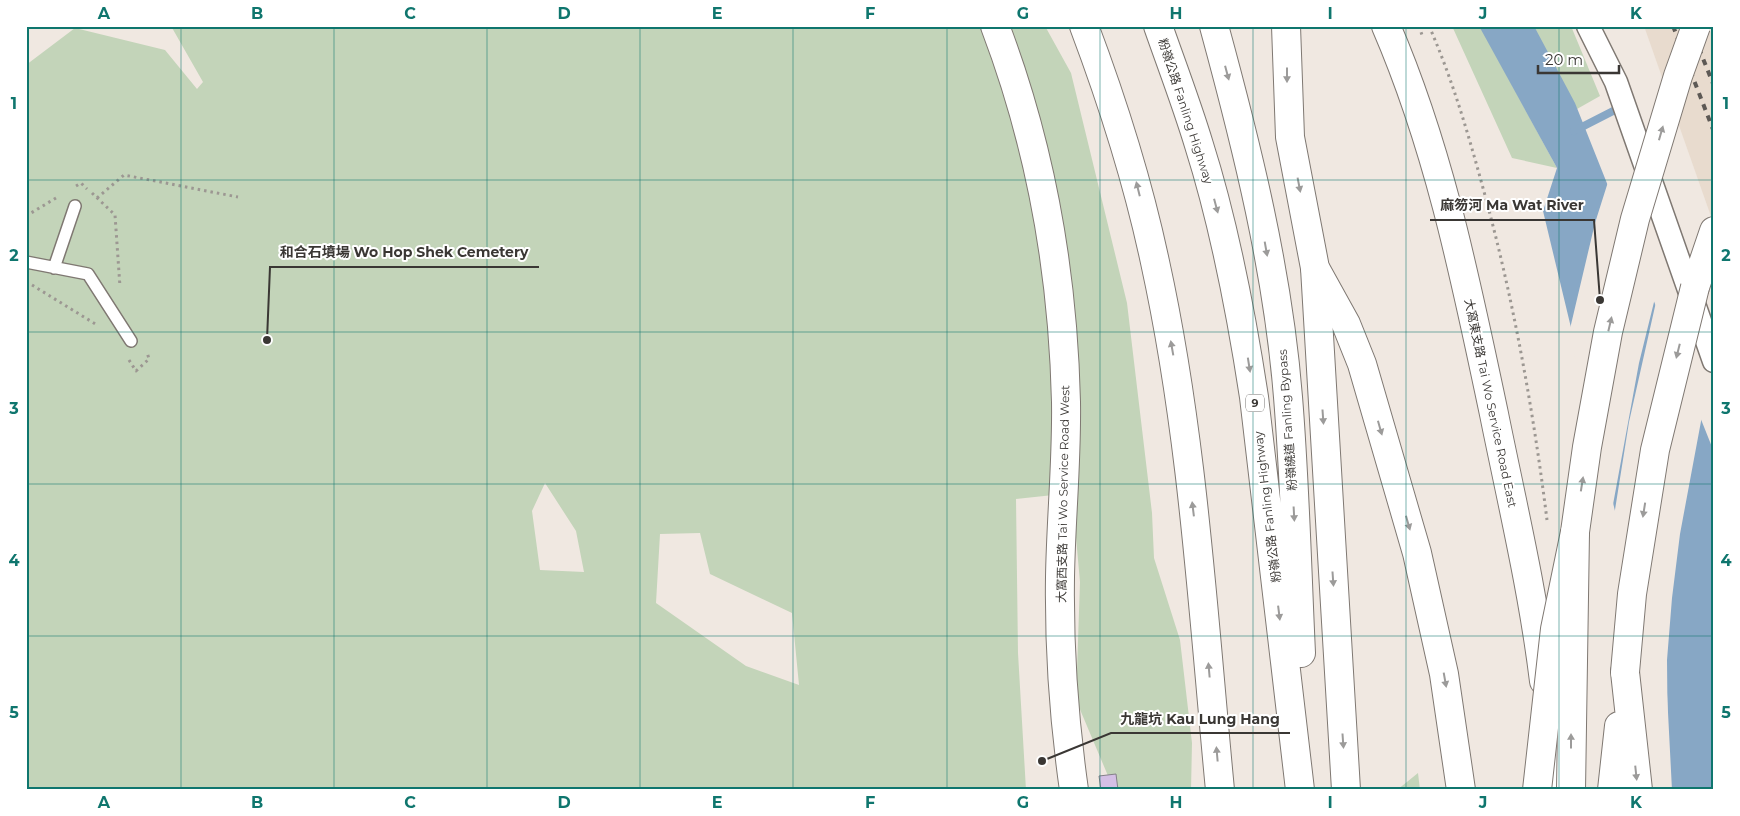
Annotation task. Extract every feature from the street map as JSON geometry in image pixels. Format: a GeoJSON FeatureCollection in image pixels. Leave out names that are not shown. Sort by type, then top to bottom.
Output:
{"type":"FeatureCollection","features":[{"type":"Feature","properties":{"kind":"main road","name":"大窩西支路 Tai Wo Service Road West"},"geometry":{"type":"LineString","coordinates":[[995,26],[1021,102],[1036,156],[1056,261],[1066,402],[1060,577],[1061,634],[1064,697],[1074,790]]}},
{"type":"Feature","properties":{"kind":"main road"},"geometry":{"type":"LineString","coordinates":[[1084,26],[1109,94],[1135,180],[1155,261],[1168,326],[1194,520],[1220,790]]}},
{"type":"Feature","properties":{"kind":"main road","name":"粉嶺公路 Fanling Highway"},"geometry":{"type":"LineString","coordinates":[[1158,26],[1200,146],[1230,262],[1246,343],[1300,790]]}},
{"type":"Feature","properties":{"kind":"main road","name":"粉嶺繞道 Fanling Bypass"},"geometry":{"type":"LineString","coordinates":[[1214,26],[1242,131],[1267,250],[1287,386],[1308,790]]}},
{"type":"Feature","properties":{"kind":"main road"},"geometry":{"type":"LineString","coordinates":[[1286,26],[1290,137],[1315,268],[1346,790]]}},
{"type":"Feature","properties":{"kind":"main road","name":"大窩東支路 Tai Wo Service Road East"},"geometry":{"type":"LineString","coordinates":[[1386,26],[1400,59],[1434,156],[1462,261],[1540,644],[1551,732],[1555,790]]}},
{"type":"Feature","properties":{"kind":"main road"},"geometry":{"type":"LineString","coordinates":[[1537,790],[1555,629],[1575,532],[1596,396],[1635,220],[1678,76],[1696,26]]}},
{"type":"Feature","properties":{"kind":"main road"},"geometry":{"type":"LineString","coordinates":[[1612,790],[1632,594],[1655,450],[1695,287],[1714,231]]}},
{"type":"Feature","properties":{"kind":"main road"},"geometry":{"type":"LineString","coordinates":[[1315,268],[1346,324],[1362,364],[1394,476],[1432,612],[1453,725],[1461,790]]}},
{"type":"Feature","properties":{"kind":"main road"},"geometry":{"type":"LineString","coordinates":[[1571,790],[1575,532]]}},
{"type":"Feature","properties":{"kind":"main road"},"geometry":{"type":"LineString","coordinates":[[1625,672],[1638,790]]}},
{"type":"Feature","properties":{"kind":"street"},"geometry":{"type":"LineString","coordinates":[[1588,26],[1616,82],[1714,361]]}},
{"type":"Feature","properties":{"kind":"lane"},"geometry":{"type":"LineString","coordinates":[[54,268],[75,206]]}},
{"type":"Feature","properties":{"kind":"lane"},"geometry":{"type":"LineString","coordinates":[[26,262],[88,274],[131,341]]}},
{"type":"Feature","properties":{"kind":"path"},"geometry":{"type":"LineString","coordinates":[[1419,26],[1425,45]]}},
{"type":"Feature","properties":{"kind":"path"},"geometry":{"type":"LineString","coordinates":[[1429,26],[1467,129],[1498,245],[1536,434],[1548,528]]}},
{"type":"Feature","properties":{"kind":"path"},"geometry":{"type":"LineString","coordinates":[[97,198],[124,175],[238,197]]}},
{"type":"Feature","properties":{"kind":"path"},"geometry":{"type":"LineString","coordinates":[[73,188],[81,183],[115,214],[120,289]]}},
{"type":"Feature","properties":{"kind":"path"},"geometry":{"type":"LineString","coordinates":[[26,216],[57,197]]}},
{"type":"Feature","properties":{"kind":"path"},"geometry":{"type":"LineString","coordinates":[[26,283],[102,328]]}},
{"type":"Feature","properties":{"kind":"path"},"geometry":{"type":"LineString","coordinates":[[125,354],[136,372],[149,358],[145,345]]}},
{"type":"Feature","properties":{"kind":"shaded area"},"geometry":{"type":"Polygon","coordinates":[[[1644,26],[1708,26],[1714,39],[1714,225],[1644,26]]]}},
{"type":"Feature","properties":{"kind":"green space"},"geometry":{"type":"Polygon","coordinates":[[[171,26],[1045,26],[1071,73],[1127,303],[1152,513],[1154,558],[1180,640],[1192,743],[1191,790],[1114,790],[1076,700],[1080,582],[1072,493],[1016,499],[1018,653],[1026,790],[26,790],[26,65],[75,28],[165,50],[197,89],[203,82],[171,26]],[[545,483],[532,511],[540,570],[584,572],[576,531],[545,483]],[[700,533],[660,534],[656,603],[746,666],[799,685],[792,613],[710,574],[700,533]]]}},
{"type":"Feature","properties":{"kind":"green space"},"geometry":{"type":"Polygon","coordinates":[[[1452,26],[1480,26],[1557,168],[1512,158],[1452,26]]]}},
{"type":"Feature","properties":{"kind":"green space"},"geometry":{"type":"Polygon","coordinates":[[[1529,26],[1571,26],[1600,96],[1577,109],[1529,26]]]}},
{"type":"Feature","properties":{"kind":"green space"},"geometry":{"type":"Polygon","coordinates":[[[1418,773],[1420,790],[1397,790],[1418,773]]]}},
{"type":"Feature","properties":{"kind":"water"},"geometry":{"type":"Polygon","coordinates":[[[1479,26],[1534,26],[1575,103],[1714,452],[1714,790],[1672,790],[1667,693],[1645,636],[1543,211],[1557,168],[1479,26]]]}},
{"type":"Feature","properties":{"kind":"pier"},"geometry":{"type":"Polygon","coordinates":[[[1608,182],[1655,298],[1639,363],[1612,510],[1569,333],[1595,223],[1608,182]]]}},
{"type":"Feature","properties":{"kind":"pier"},"geometry":{"type":"Polygon","coordinates":[[[1656,302],[1702,416],[1680,534],[1672,598],[1667,660],[1668,765],[1664,693],[1643,636],[1614,516],[1629,422],[1656,302]]]}},
{"type":"Feature","properties":{"kind":"building"},"geometry":{"type":"Polygon","coordinates":[[[1116,774],[1118,790],[1101,790],[1099,776],[1116,774]]]}},
{"type":"Feature","properties":{"kind":"waterway"},"geometry":{"type":"LineString","coordinates":[[1574,131],[1617,109]]}},
{"type":"Feature","properties":{"kind":"railway"},"geometry":{"type":"LineString","coordinates":[[1673,26],[1714,132]]}},
{"type":"Feature","properties":{"kind":"railway"},"geometry":{"type":"LineString","coordinates":[[1690,26],[1714,86]]}},
{"type":"Feature","properties":{"kind":"place","name":"麻笏河 Ma Wat River"},"geometry":{"type":"Point","coordinates":[1600,300]}},
{"type":"Feature","properties":{"kind":"place","name":"和合石墳場 Wo Hop Shek Cemetery"},"geometry":{"type":"Point","coordinates":[267,340]}},
{"type":"Feature","properties":{"kind":"place","name":"九龍坑 Kau Lung Hang"},"geometry":{"type":"Point","coordinates":[1042,761]}}]}
